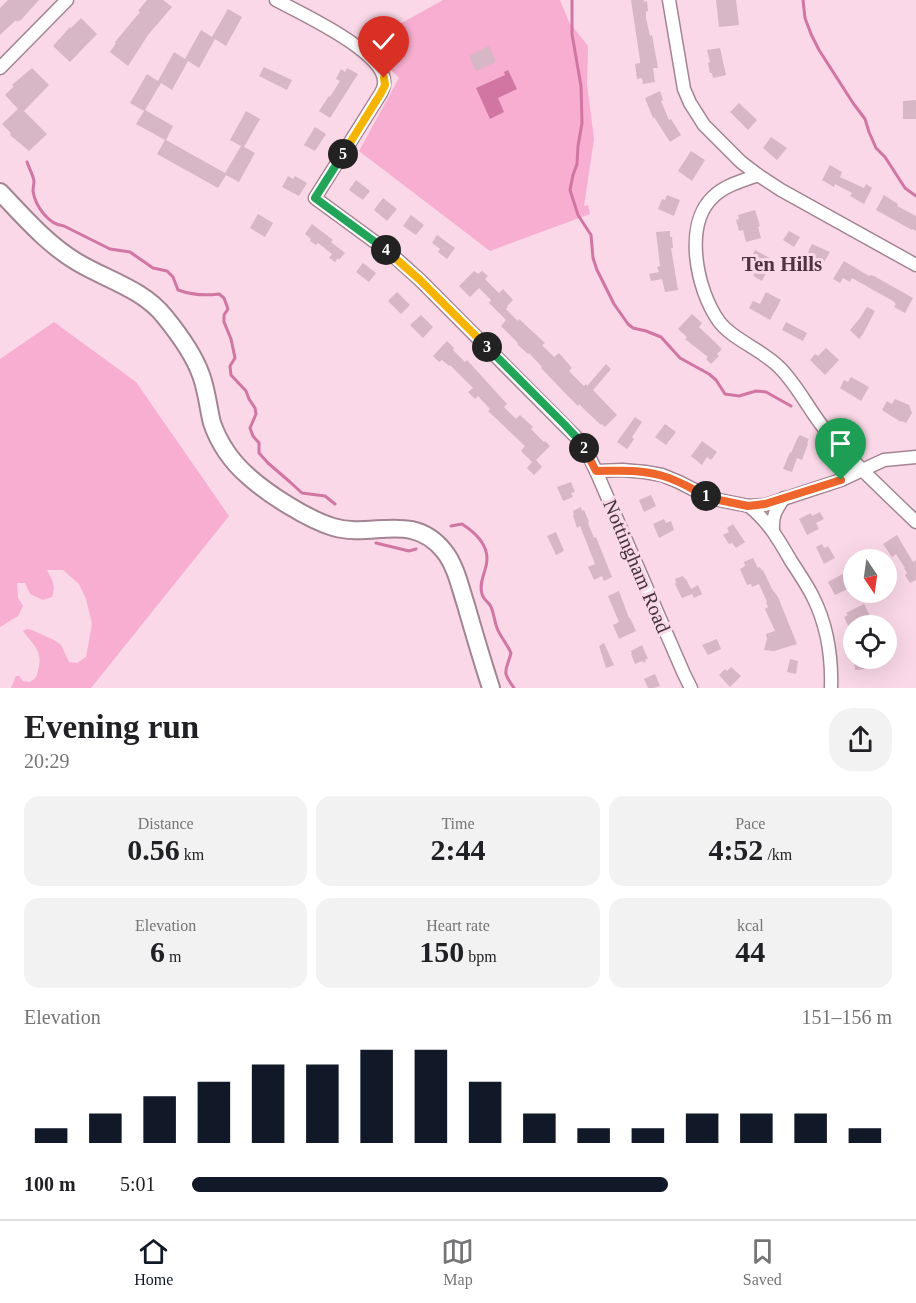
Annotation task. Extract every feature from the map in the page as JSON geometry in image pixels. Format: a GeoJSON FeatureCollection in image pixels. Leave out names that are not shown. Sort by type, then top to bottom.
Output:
{"type":"FeatureCollection","features":[{"type":"Feature","properties":{"kind":"street"},"geometry":{"type":"LineString","coordinates":[[0,68],[67,0]]}},
{"type":"Feature","properties":{"kind":"street","name":"Nottingham Road"},"geometry":{"type":"LineString","coordinates":[[276,0],[346,38],[366,53],[384,78],[385,85],[381,93],[315,198],[390,253],[420,280],[578,439],[596,471],[691,688]]}},
{"type":"Feature","properties":{"kind":"street"},"geometry":{"type":"LineString","coordinates":[[669,0],[684,89],[704,125],[741,162],[758,175],[916,265]]}},
{"type":"Feature","properties":{"kind":"street"},"geometry":{"type":"LineString","coordinates":[[758,175],[723,189],[702,209],[697,223],[696,240],[702,285],[719,321],[727,330],[781,368],[821,424],[863,470],[916,522]]}},
{"type":"Feature","properties":{"kind":"street"},"geometry":{"type":"LineString","coordinates":[[0,192],[44,238],[59,250],[141,295],[164,315],[196,363],[206,390],[216,434],[232,458],[249,477],[298,511],[334,527],[360,530],[400,528],[414,530],[437,543],[445,552],[456,575],[491,688]]}},
{"type":"Feature","properties":{"kind":"street"},"geometry":{"type":"LineString","coordinates":[[596,471],[623,470],[662,475],[706,496],[748,506],[765,504],[841,480],[884,460],[916,457]]}},
{"type":"Feature","properties":{"kind":"street"},"geometry":{"type":"LineString","coordinates":[[773,530],[772,519],[784,498]]}},
{"type":"Feature","properties":{"kind":"street"},"geometry":{"type":"LineString","coordinates":[[748,506],[759,514],[773,530],[813,597],[824,626],[831,657],[831,688]]}},
{"type":"Feature","properties":{"kind":"shaded area"},"geometry":{"type":"Polygon","coordinates":[[[443,0],[560,0],[569,22],[588,46],[587,84],[594,139],[584,206],[588,205],[590,214],[490,251],[359,151],[399,78],[364,44],[443,0]]]}},
{"type":"Feature","properties":{"kind":"shaded area"},"geometry":{"type":"Polygon","coordinates":[[[508,70],[517,89],[498,98],[504,112],[490,119],[476,88],[505,75],[504,72],[508,70]]]}},
{"type":"Feature","properties":{"kind":"shaded area"},"geometry":{"type":"Polygon","coordinates":[[[54,322],[136,382],[229,516],[91,688],[11,688],[16,676],[23,681],[30,682],[38,672],[40,660],[38,651],[23,631],[32,630],[54,640],[61,645],[69,662],[77,663],[86,657],[92,624],[86,599],[79,584],[63,570],[47,570],[53,585],[52,597],[43,600],[30,594],[25,583],[17,583],[18,598],[23,606],[18,616],[0,627],[0,359],[54,322]]]}},
{"type":"Feature","properties":{"kind":"building"},"geometry":{"type":"Polygon","coordinates":[[[8,0],[39,0],[20,21],[16,20],[0,35],[0,8],[8,0]]]}},
{"type":"Feature","properties":{"kind":"building"},"geometry":{"type":"Polygon","coordinates":[[[147,0],[163,0],[172,7],[148,35],[128,66],[110,52],[147,0]]]}},
{"type":"Feature","properties":{"kind":"building"},"geometry":{"type":"Polygon","coordinates":[[[631,0],[647,1],[646,18],[650,36],[652,35],[658,68],[653,68],[655,82],[643,84],[642,78],[637,79],[635,64],[640,63],[640,60],[631,0]]]}},
{"type":"Feature","properties":{"kind":"building"},"geometry":{"type":"Polygon","coordinates":[[[716,0],[736,0],[739,25],[719,27],[716,0]]]}},
{"type":"Feature","properties":{"kind":"building"},"geometry":{"type":"Polygon","coordinates":[[[228,9],[242,17],[226,46],[215,39],[199,68],[188,61],[172,90],[161,83],[145,110],[173,126],[166,140],[225,173],[241,146],[230,140],[246,111],[260,119],[244,147],[255,153],[239,182],[226,175],[218,188],[157,154],[165,140],[136,124],[144,111],[130,103],[147,74],[158,81],[174,52],[185,59],[201,30],[212,37],[228,9]]]}},
{"type":"Feature","properties":{"kind":"building"},"geometry":{"type":"Polygon","coordinates":[[[81,18],[97,34],[70,62],[53,46],[81,18]]]}},
{"type":"Feature","properties":{"kind":"building"},"geometry":{"type":"Polygon","coordinates":[[[489,46],[496,62],[476,71],[469,56],[489,46]]]}},
{"type":"Feature","properties":{"kind":"building"},"geometry":{"type":"Polygon","coordinates":[[[720,48],[726,75],[713,78],[710,73],[707,50],[720,48]]]}},
{"type":"Feature","properties":{"kind":"building"},"geometry":{"type":"Polygon","coordinates":[[[264,67],[292,80],[287,90],[259,76],[264,67]]]}},
{"type":"Feature","properties":{"kind":"building"},"geometry":{"type":"Polygon","coordinates":[[[32,68],[49,85],[24,111],[47,134],[29,151],[10,135],[11,133],[2,124],[18,109],[5,95],[14,86],[12,85],[32,68]]]}},
{"type":"Feature","properties":{"kind":"building"},"geometry":{"type":"Polygon","coordinates":[[[347,68],[358,74],[330,118],[319,111],[340,81],[336,79],[341,69],[345,72],[347,68]]]}},
{"type":"Feature","properties":{"kind":"building"},"geometry":{"type":"Polygon","coordinates":[[[660,91],[663,100],[661,101],[669,120],[671,119],[681,135],[670,142],[653,118],[645,98],[660,91]]]}},
{"type":"Feature","properties":{"kind":"building"},"geometry":{"type":"Polygon","coordinates":[[[916,100],[916,119],[903,119],[903,101],[916,100]]]}},
{"type":"Feature","properties":{"kind":"building"},"geometry":{"type":"Polygon","coordinates":[[[739,103],[757,120],[748,130],[730,112],[739,103]]]}},
{"type":"Feature","properties":{"kind":"building"},"geometry":{"type":"Polygon","coordinates":[[[315,127],[326,134],[315,151],[304,145],[315,127]]]}},
{"type":"Feature","properties":{"kind":"building"},"geometry":{"type":"Polygon","coordinates":[[[771,137],[787,148],[777,160],[763,148],[771,137]]]}},
{"type":"Feature","properties":{"kind":"building"},"geometry":{"type":"Polygon","coordinates":[[[691,151],[705,160],[692,181],[678,171],[691,151]]]}},
{"type":"Feature","properties":{"kind":"building"},"geometry":{"type":"Polygon","coordinates":[[[830,165],[842,172],[840,177],[864,188],[866,184],[872,188],[864,204],[850,196],[852,193],[822,180],[830,165]]]}},
{"type":"Feature","properties":{"kind":"building"},"geometry":{"type":"Polygon","coordinates":[[[288,176],[293,179],[295,176],[307,183],[299,196],[282,187],[288,176]]]}},
{"type":"Feature","properties":{"kind":"building"},"geometry":{"type":"Polygon","coordinates":[[[356,180],[370,191],[363,200],[349,190],[356,180]]]}},
{"type":"Feature","properties":{"kind":"building"},"geometry":{"type":"Polygon","coordinates":[[[667,195],[680,200],[674,216],[658,209],[662,199],[665,200],[667,195]]]}},
{"type":"Feature","properties":{"kind":"building"},"geometry":{"type":"Polygon","coordinates":[[[884,195],[898,204],[897,206],[916,216],[916,231],[876,210],[884,195]]]}},
{"type":"Feature","properties":{"kind":"building"},"geometry":{"type":"Polygon","coordinates":[[[383,198],[397,209],[387,221],[374,210],[383,198]]]}},
{"type":"Feature","properties":{"kind":"building"},"geometry":{"type":"Polygon","coordinates":[[[755,210],[761,238],[746,242],[743,230],[739,231],[736,220],[739,219],[738,215],[755,210]]]}},
{"type":"Feature","properties":{"kind":"building"},"geometry":{"type":"Polygon","coordinates":[[[258,214],[273,223],[265,237],[250,228],[258,214]]]}},
{"type":"Feature","properties":{"kind":"building"},"geometry":{"type":"Polygon","coordinates":[[[411,215],[424,225],[416,235],[403,226],[411,215]]]}},
{"type":"Feature","properties":{"kind":"building"},"geometry":{"type":"Polygon","coordinates":[[[312,224],[333,240],[331,242],[345,253],[339,260],[338,258],[335,262],[329,258],[332,254],[318,243],[316,245],[310,241],[311,239],[305,234],[312,224]]]}},
{"type":"Feature","properties":{"kind":"building"},"geometry":{"type":"Polygon","coordinates":[[[670,231],[678,290],[665,292],[662,279],[651,281],[649,274],[659,272],[657,267],[660,266],[656,232],[670,231]]]}},
{"type":"Feature","properties":{"kind":"building"},"geometry":{"type":"Polygon","coordinates":[[[789,231],[800,237],[794,247],[783,240],[789,231]]]}},
{"type":"Feature","properties":{"kind":"building"},"geometry":{"type":"Polygon","coordinates":[[[437,235],[455,248],[447,259],[432,243],[437,235]]]}},
{"type":"Feature","properties":{"kind":"building"},"geometry":{"type":"Polygon","coordinates":[[[812,244],[830,252],[823,264],[808,252],[812,244]]]}},
{"type":"Feature","properties":{"kind":"building"},"geometry":{"type":"Polygon","coordinates":[[[755,250],[775,261],[762,281],[753,276],[760,263],[751,258],[755,250]]]}},
{"type":"Feature","properties":{"kind":"building"},"geometry":{"type":"Polygon","coordinates":[[[844,261],[913,298],[905,313],[894,307],[896,304],[893,301],[852,278],[850,282],[843,278],[840,283],[833,279],[844,261]]]}},
{"type":"Feature","properties":{"kind":"building"},"geometry":{"type":"Polygon","coordinates":[[[363,263],[376,273],[369,282],[356,272],[363,263]]]}},
{"type":"Feature","properties":{"kind":"building"},"geometry":{"type":"Polygon","coordinates":[[[474,271],[478,274],[482,271],[488,276],[485,279],[499,293],[503,289],[513,300],[506,309],[545,343],[542,345],[554,357],[559,353],[572,368],[569,371],[584,386],[586,384],[587,386],[606,364],[611,369],[593,390],[617,415],[605,427],[579,404],[578,406],[529,353],[517,344],[501,326],[506,320],[489,303],[491,300],[479,288],[470,297],[459,286],[474,271]]]}},
{"type":"Feature","properties":{"kind":"building"},"geometry":{"type":"Polygon","coordinates":[[[397,292],[410,305],[401,314],[388,301],[397,292]]]}},
{"type":"Feature","properties":{"kind":"building"},"geometry":{"type":"Polygon","coordinates":[[[766,292],[781,300],[770,320],[749,308],[753,301],[760,304],[766,292]]]}},
{"type":"Feature","properties":{"kind":"building"},"geometry":{"type":"Polygon","coordinates":[[[867,307],[875,311],[859,339],[850,330],[867,307]]]}},
{"type":"Feature","properties":{"kind":"building"},"geometry":{"type":"Polygon","coordinates":[[[692,314],[702,323],[699,327],[722,349],[711,364],[706,359],[708,357],[685,339],[687,337],[678,329],[692,314]]]}},
{"type":"Feature","properties":{"kind":"building"},"geometry":{"type":"Polygon","coordinates":[[[421,315],[433,327],[423,338],[410,325],[421,315]]]}},
{"type":"Feature","properties":{"kind":"building"},"geometry":{"type":"Polygon","coordinates":[[[786,322],[807,333],[803,341],[782,330],[786,322]]]}},
{"type":"Feature","properties":{"kind":"building"},"geometry":{"type":"Polygon","coordinates":[[[447,341],[454,348],[453,350],[465,362],[467,360],[507,404],[504,407],[516,419],[520,415],[533,427],[531,429],[550,446],[536,460],[542,467],[534,475],[527,468],[532,462],[521,451],[525,446],[488,411],[490,409],[478,396],[475,399],[468,392],[473,388],[450,365],[442,360],[439,362],[433,356],[447,341]]]}},
{"type":"Feature","properties":{"kind":"building"},"geometry":{"type":"Polygon","coordinates":[[[826,348],[839,360],[825,375],[810,360],[826,348]]]}},
{"type":"Feature","properties":{"kind":"building"},"geometry":{"type":"Polygon","coordinates":[[[851,377],[869,387],[861,401],[840,388],[844,380],[848,382],[851,377]]]}},
{"type":"Feature","properties":{"kind":"building"},"geometry":{"type":"Polygon","coordinates":[[[895,399],[909,405],[912,413],[906,423],[882,410],[887,401],[892,404],[895,399]]]}},
{"type":"Feature","properties":{"kind":"building"},"geometry":{"type":"Polygon","coordinates":[[[635,417],[642,422],[627,449],[617,442],[635,417]]]}},
{"type":"Feature","properties":{"kind":"building"},"geometry":{"type":"Polygon","coordinates":[[[665,424],[676,432],[666,445],[655,437],[665,424]]]}},
{"type":"Feature","properties":{"kind":"building"},"geometry":{"type":"Polygon","coordinates":[[[800,435],[809,439],[802,460],[797,458],[792,472],[783,469],[790,452],[800,435]]]}},
{"type":"Feature","properties":{"kind":"building"},"geometry":{"type":"Polygon","coordinates":[[[702,441],[717,452],[711,460],[707,457],[702,465],[691,456],[702,441]]]}},
{"type":"Feature","properties":{"kind":"building"},"geometry":{"type":"Polygon","coordinates":[[[571,482],[575,492],[571,493],[573,497],[563,501],[557,487],[571,482]]]}},
{"type":"Feature","properties":{"kind":"building"},"geometry":{"type":"Polygon","coordinates":[[[651,495],[656,506],[644,512],[639,500],[651,495]]]}},
{"type":"Feature","properties":{"kind":"building"},"geometry":{"type":"Polygon","coordinates":[[[581,507],[612,577],[604,581],[602,576],[594,580],[588,567],[595,564],[580,526],[577,528],[573,515],[573,511],[581,507]]]}},
{"type":"Feature","properties":{"kind":"building"},"geometry":{"type":"Polygon","coordinates":[[[820,512],[824,519],[816,523],[819,529],[807,535],[799,519],[811,513],[812,516],[820,512]]]}},
{"type":"Feature","properties":{"kind":"building"},"geometry":{"type":"Polygon","coordinates":[[[664,519],[666,523],[671,521],[674,530],[659,538],[653,524],[664,519]]]}},
{"type":"Feature","properties":{"kind":"building"},"geometry":{"type":"Polygon","coordinates":[[[733,524],[745,542],[736,548],[732,543],[729,544],[723,535],[729,532],[727,528],[733,524]]]}},
{"type":"Feature","properties":{"kind":"building"},"geometry":{"type":"Polygon","coordinates":[[[556,532],[564,551],[556,555],[547,536],[556,532]]]}},
{"type":"Feature","properties":{"kind":"building"},"geometry":{"type":"Polygon","coordinates":[[[897,535],[913,562],[916,560],[916,580],[910,583],[905,575],[907,573],[897,556],[897,549],[886,549],[883,544],[897,535]]]}},
{"type":"Feature","properties":{"kind":"building"},"geometry":{"type":"Polygon","coordinates":[[[822,544],[824,548],[828,546],[835,558],[824,564],[816,547],[822,544]]]}},
{"type":"Feature","properties":{"kind":"building"},"geometry":{"type":"Polygon","coordinates":[[[753,558],[758,568],[763,570],[778,597],[797,644],[774,651],[764,650],[766,634],[775,631],[765,609],[768,607],[767,602],[759,584],[752,587],[751,584],[747,585],[740,569],[745,566],[744,562],[753,558]]]}},
{"type":"Feature","properties":{"kind":"building"},"geometry":{"type":"Polygon","coordinates":[[[843,574],[843,591],[835,595],[828,582],[843,574]]]}},
{"type":"Feature","properties":{"kind":"building"},"geometry":{"type":"Polygon","coordinates":[[[683,576],[691,589],[698,585],[702,594],[694,598],[692,594],[682,598],[675,579],[683,576]]]}},
{"type":"Feature","properties":{"kind":"building"},"geometry":{"type":"Polygon","coordinates":[[[619,591],[636,631],[619,639],[613,625],[619,622],[608,596],[619,591]]]}},
{"type":"Feature","properties":{"kind":"building"},"geometry":{"type":"Polygon","coordinates":[[[864,604],[870,615],[848,615],[846,613],[864,604]]]}},
{"type":"Feature","properties":{"kind":"building"},"geometry":{"type":"Polygon","coordinates":[[[717,639],[721,649],[708,655],[702,645],[717,639]]]}},
{"type":"Feature","properties":{"kind":"building"},"geometry":{"type":"Polygon","coordinates":[[[604,643],[614,665],[606,668],[599,646],[604,643]]]}},
{"type":"Feature","properties":{"kind":"building"},"geometry":{"type":"Polygon","coordinates":[[[642,645],[648,659],[645,663],[642,661],[635,664],[631,651],[642,645]]]}},
{"type":"Feature","properties":{"kind":"building"},"geometry":{"type":"Polygon","coordinates":[[[790,659],[798,661],[796,674],[787,672],[790,659]]]}},
{"type":"Feature","properties":{"kind":"building"},"geometry":{"type":"Polygon","coordinates":[[[731,667],[741,676],[730,687],[719,675],[731,667]]]}},
{"type":"Feature","properties":{"kind":"building"},"geometry":{"type":"Polygon","coordinates":[[[655,674],[660,686],[648,688],[644,679],[655,674]]]}},
{"type":"Feature","properties":{"kind":"waterway"},"geometry":{"type":"LineString","coordinates":[[572,0],[572,34],[581,86],[582,123],[577,164],[570,190],[578,215],[591,235],[593,258],[597,270],[614,304],[628,324],[633,328],[661,337],[680,358],[716,380],[725,394],[739,396],[756,391],[766,392],[791,406]]}},
{"type":"Feature","properties":{"kind":"waterway"},"geometry":{"type":"LineString","coordinates":[[803,0],[805,18],[819,50],[865,119],[876,148],[885,157],[905,188],[916,196]]}},
{"type":"Feature","properties":{"kind":"waterway"},"geometry":{"type":"LineString","coordinates":[[27,162],[34,182],[34,197],[44,214],[53,222],[110,249],[130,252],[153,268],[167,271],[173,277],[178,290],[198,295],[219,294],[224,298],[228,309],[224,315],[224,322],[235,358],[230,366],[231,375],[246,391],[255,408],[256,414],[250,428],[259,443],[259,453],[302,493],[325,496],[335,504]]}},
{"type":"Feature","properties":{"kind":"waterway"},"geometry":{"type":"LineString","coordinates":[[451,526],[462,524],[477,536],[484,547],[487,559],[481,590],[483,597],[490,605],[498,631],[511,653],[506,674],[514,688]]}},
{"type":"Feature","properties":{"kind":"waterway"},"geometry":{"type":"LineString","coordinates":[[376,543],[409,551],[416,549]]}},
{"type":"Feature","properties":{"kind":"district","name":"Ten Hills"},"geometry":{"type":"Point","coordinates":[782,264]}},
{"type":"Feature","properties":{"kind":"route"},"geometry":{"type":"LineString","coordinates":[[384,78],[385,85],[381,93],[315,198],[390,253],[420,280],[578,439],[596,471],[623,470],[662,475],[706,496],[748,506],[765,504],[841,480]]}}]}
